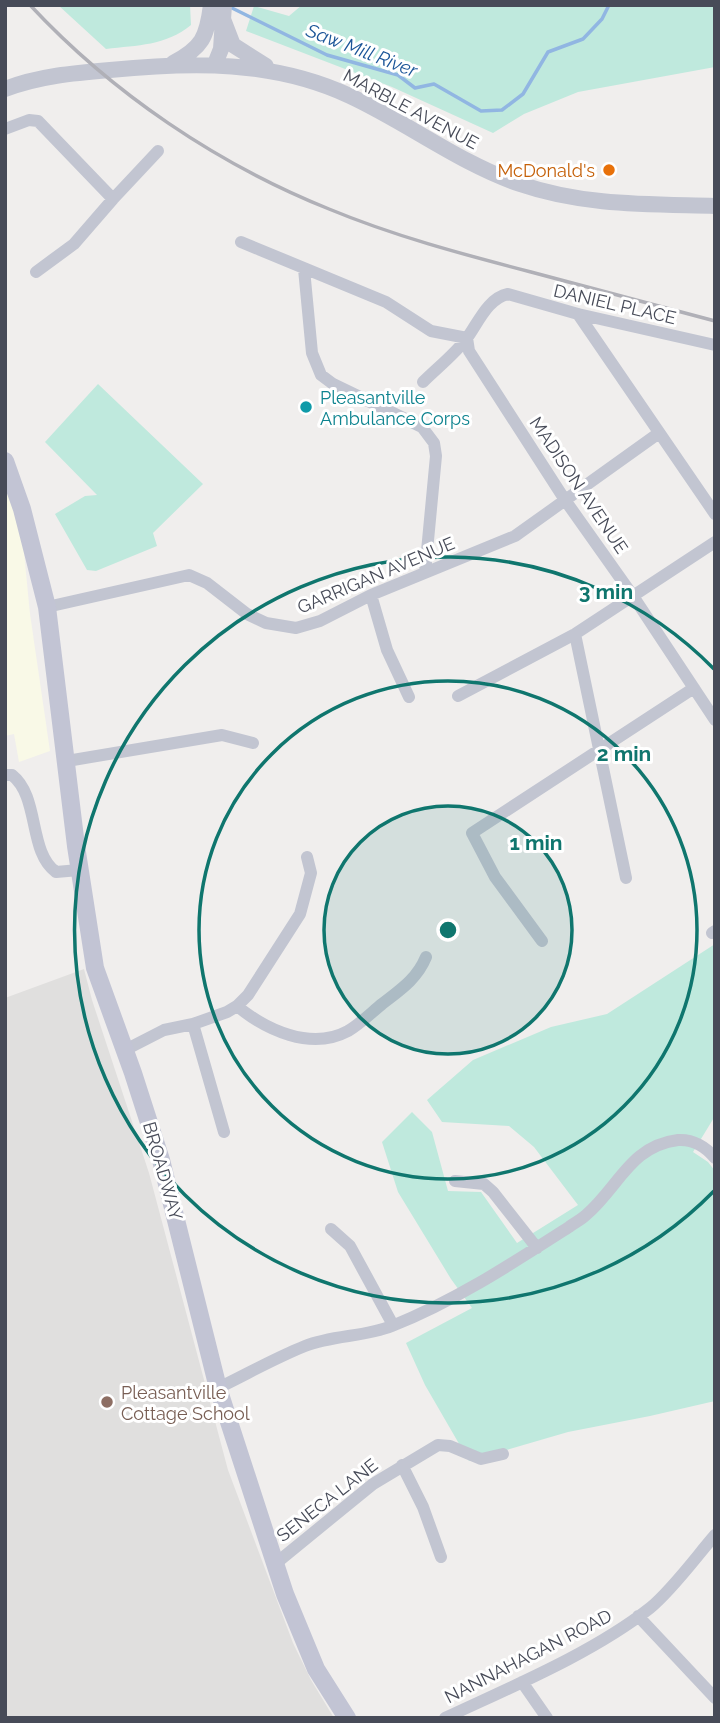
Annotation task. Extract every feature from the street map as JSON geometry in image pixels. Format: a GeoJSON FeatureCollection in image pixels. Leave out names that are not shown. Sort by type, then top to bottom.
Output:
{"type":"FeatureCollection","features":[{"type":"Feature","properties":{"kind":"main road","name":"BROADWAY"},"geometry":{"type":"LineString","coordinates":[[5,461],[22,509],[47,607],[79,870],[95,968],[161,1160],[218,1388],[275,1564],[316,1670],[347,1718]]}},
{"type":"Feature","properties":{"kind":"street"},"geometry":{"type":"LineString","coordinates":[[215,64],[221,49],[217,11]]}},
{"type":"Feature","properties":{"kind":"street"},"geometry":{"type":"LineString","coordinates":[[171,65],[200,45],[217,11]]}},
{"type":"Feature","properties":{"kind":"street"},"geometry":{"type":"LineString","coordinates":[[217,11],[229,39],[236,48],[278,72]]}},
{"type":"Feature","properties":{"kind":"street","name":"MARBLE AVENUE"},"geometry":{"type":"LineString","coordinates":[[5,89],[56,76],[171,65],[215,64],[278,72],[346,94],[479,167],[534,188],[571,198],[608,203],[715,206]]}},
{"type":"Feature","properties":{"kind":"street"},"geometry":{"type":"LineString","coordinates":[[5,129],[29,120],[38,121],[113,199]]}},
{"type":"Feature","properties":{"kind":"street"},"geometry":{"type":"LineString","coordinates":[[36,272],[74,244],[158,151]]}},
{"type":"Feature","properties":{"kind":"street"},"geometry":{"type":"LineString","coordinates":[[242,242],[386,302],[431,331],[467,338]]}},
{"type":"Feature","properties":{"kind":"street"},"geometry":{"type":"LineString","coordinates":[[304,269],[312,353],[321,375],[333,384],[422,427],[434,443],[436,456],[425,572]]}},
{"type":"Feature","properties":{"kind":"street","name":"DANIEL PLACE"},"geometry":{"type":"LineString","coordinates":[[467,338],[492,302],[508,294],[578,314],[715,345]]}},
{"type":"Feature","properties":{"kind":"street"},"geometry":{"type":"LineString","coordinates":[[578,314],[715,514]]}},
{"type":"Feature","properties":{"kind":"street"},"geometry":{"type":"LineString","coordinates":[[423,382],[467,338]]}},
{"type":"Feature","properties":{"kind":"street","name":"MADISON AVENUE"},"geometry":{"type":"LineString","coordinates":[[467,338],[469,351],[565,500],[633,596],[715,720]]}},
{"type":"Feature","properties":{"kind":"street","name":"GARRIGAN AVENUE"},"geometry":{"type":"LineString","coordinates":[[47,607],[189,575],[207,583],[247,614],[266,622],[296,628],[320,621],[371,595],[515,536],[659,433]]}},
{"type":"Feature","properties":{"kind":"street"},"geometry":{"type":"LineString","coordinates":[[458,696],[575,634],[715,542]]}},
{"type":"Feature","properties":{"kind":"street"},"geometry":{"type":"LineString","coordinates":[[371,595],[387,650],[409,697]]}},
{"type":"Feature","properties":{"kind":"street"},"geometry":{"type":"LineString","coordinates":[[575,634],[626,878]]}},
{"type":"Feature","properties":{"kind":"street"},"geometry":{"type":"LineString","coordinates":[[542,941],[495,877],[472,833],[694,688]]}},
{"type":"Feature","properties":{"kind":"street"},"geometry":{"type":"LineString","coordinates":[[67,761],[222,735],[253,743]]}},
{"type":"Feature","properties":{"kind":"street"},"geometry":{"type":"LineString","coordinates":[[5,775],[12,775],[24,790],[41,848],[50,867],[56,872],[79,870]]}},
{"type":"Feature","properties":{"kind":"street"},"geometry":{"type":"LineString","coordinates":[[125,1050],[164,1030],[215,1017],[237,1006],[248,995],[300,914],[311,873],[307,857]]}},
{"type":"Feature","properties":{"kind":"street"},"geometry":{"type":"LineString","coordinates":[[237,1006],[252,1019],[281,1033],[305,1038],[333,1036],[348,1031],[410,982],[420,971],[426,957]]}},
{"type":"Feature","properties":{"kind":"street"},"geometry":{"type":"LineString","coordinates":[[192,1024],[224,1132]]}},
{"type":"Feature","properties":{"kind":"street"},"geometry":{"type":"LineString","coordinates":[[218,1388],[305,1346],[338,1336],[370,1334],[441,1303],[537,1248],[586,1216],[636,1159],[652,1147],[664,1142],[685,1140],[699,1144],[715,1158]]}},
{"type":"Feature","properties":{"kind":"street"},"geometry":{"type":"LineString","coordinates":[[455,1181],[484,1184],[537,1248]]}},
{"type":"Feature","properties":{"kind":"street"},"geometry":{"type":"LineString","coordinates":[[331,1228],[350,1246],[393,1325]]}},
{"type":"Feature","properties":{"kind":"street","name":"SENECA LANE"},"geometry":{"type":"LineString","coordinates":[[275,1564],[373,1484],[438,1445],[450,1446],[481,1459],[503,1454]]}},
{"type":"Feature","properties":{"kind":"street","name":"SENECA LANE"},"geometry":{"type":"LineString","coordinates":[[402,1465],[424,1507],[441,1557]]}},
{"type":"Feature","properties":{"kind":"street","name":"NANNAHAGAN ROAD"},"geometry":{"type":"LineString","coordinates":[[445,1718],[522,1682],[615,1633],[652,1606],[715,1535]]}},
{"type":"Feature","properties":{"kind":"street"},"geometry":{"type":"LineString","coordinates":[[638,1616],[715,1698]]}},
{"type":"Feature","properties":{"kind":"street"},"geometry":{"type":"LineString","coordinates":[[522,1682],[547,1718]]}},
{"type":"Feature","properties":{"kind":"shaded area"},"geometry":{"type":"Polygon","coordinates":[[[5,484],[23,542],[30,614],[50,751],[19,762],[14,734],[5,736],[5,484]]]}},
{"type":"Feature","properties":{"kind":"shaded area","name":"Pleasantville Cottage School"},"geometry":{"type":"Polygon","coordinates":[[[84,969],[149,1173],[228,1470],[293,1643],[334,1718],[5,1718],[5,998],[84,969]]]}},
{"type":"Feature","properties":{"kind":"green space"},"geometry":{"type":"Polygon","coordinates":[[[58,5],[190,5],[191,25],[161,41],[106,49],[58,5]]]}},
{"type":"Feature","properties":{"kind":"green space"},"geometry":{"type":"Polygon","coordinates":[[[302,5],[715,5],[715,67],[578,92],[524,114],[493,133],[392,87],[246,31],[254,6],[289,16],[302,5]]]}},
{"type":"Feature","properties":{"kind":"green space"},"geometry":{"type":"Polygon","coordinates":[[[98,384],[203,484],[153,533],[157,546],[96,571],[87,570],[55,514],[85,496],[97,495],[45,442],[98,384]]]}},
{"type":"Feature","properties":{"kind":"green space"},"geometry":{"type":"Polygon","coordinates":[[[715,944],[715,1116],[693,1152],[708,1162],[715,1171],[715,1401],[568,1432],[469,1461],[425,1385],[406,1343],[472,1308],[451,1279],[398,1192],[382,1142],[412,1112],[432,1132],[448,1191],[481,1192],[517,1243],[578,1205],[534,1147],[509,1126],[442,1122],[427,1100],[473,1060],[551,1027],[607,1014],[715,944]]]}},
{"type":"Feature","properties":{"kind":"waterway","name":"Saw Mill River"},"geometry":{"type":"LineString","coordinates":[[230,7],[327,55],[398,75],[415,88],[434,84],[481,111],[502,110],[523,94],[548,52],[583,39],[602,19],[609,5]]}},
{"type":"Feature","properties":{"kind":"railway"},"geometry":{"type":"LineString","coordinates":[[30,5],[96,68],[168,123],[247,171],[287,191],[378,228],[429,244],[715,321]]}},
{"type":"Feature","properties":{"kind":"place","name":"McDonald's"},"geometry":{"type":"Point","coordinates":[609,170]}},
{"type":"Feature","properties":{"kind":"place","name":"Pleasantville Ambulance Corps"},"geometry":{"type":"Point","coordinates":[306,407]}},
{"type":"Feature","properties":{"kind":"place","name":"Pleasantville Cottage School"},"geometry":{"type":"Point","coordinates":[107,1402]}}]}
